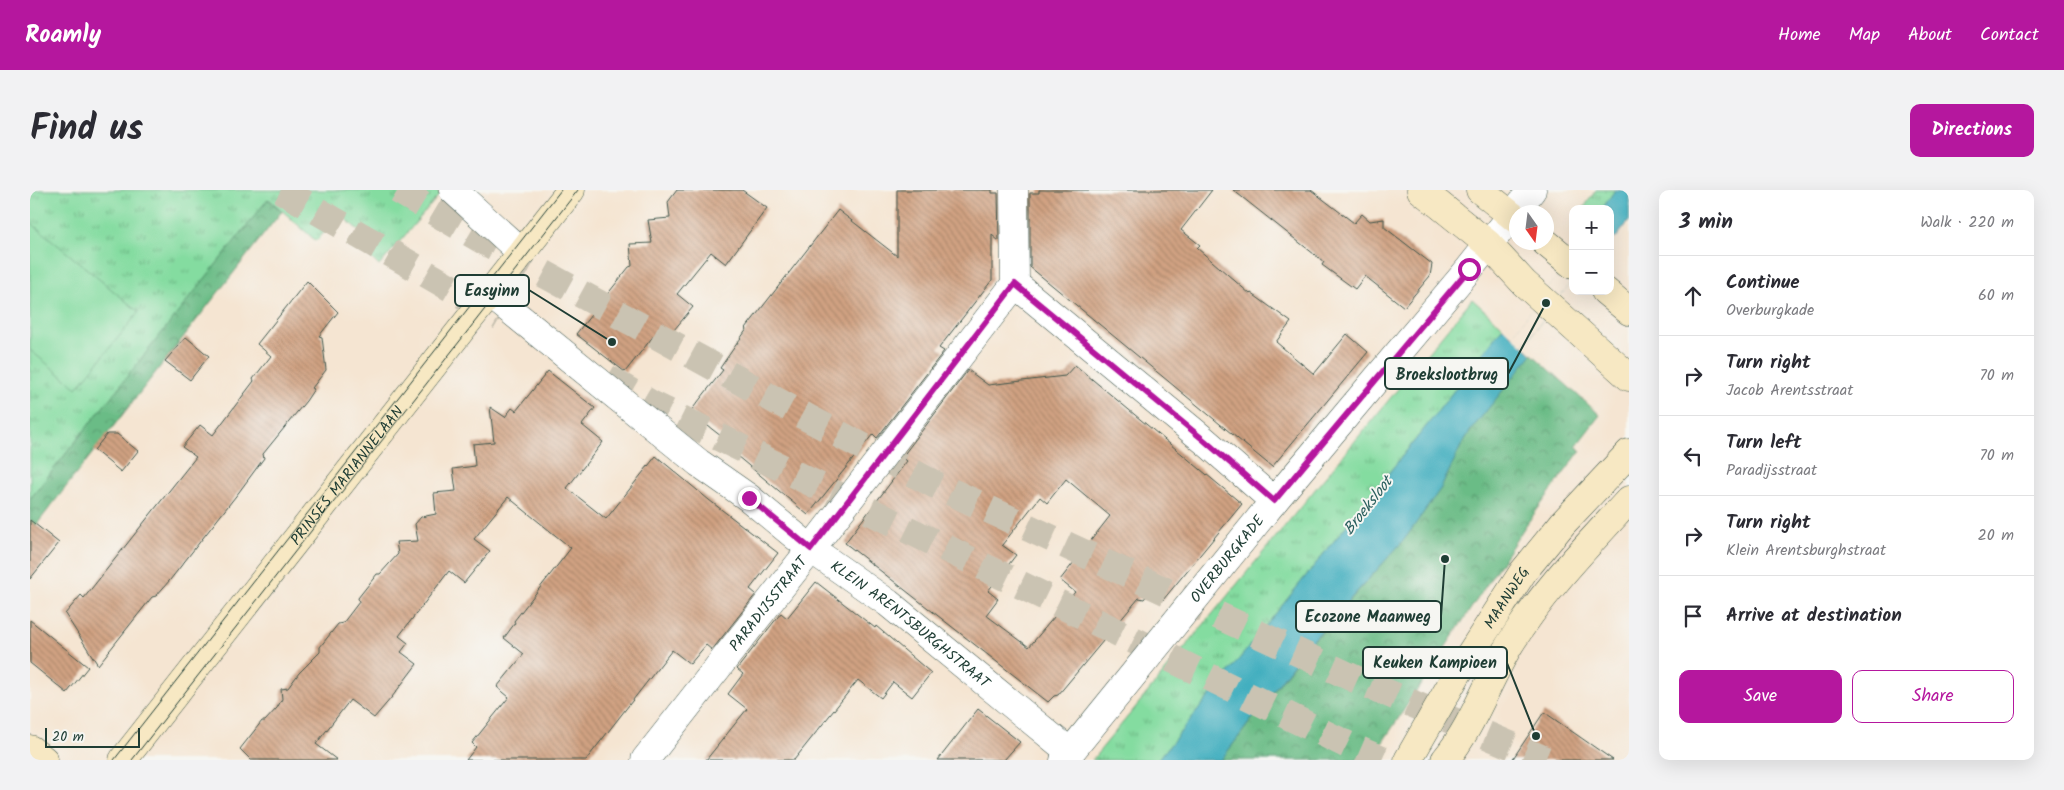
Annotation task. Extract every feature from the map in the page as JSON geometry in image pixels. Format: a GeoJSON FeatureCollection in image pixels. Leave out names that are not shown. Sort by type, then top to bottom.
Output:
{"type":"FeatureCollection","features":[{"type":"Feature","properties":{"kind":"street"},"geometry":{"type":"LineString","coordinates":[[452,190],[522,253]]}},
{"type":"Feature","properties":{"kind":"street","name":"PRINSES MARIANNELAAN"},"geometry":{"type":"LineString","coordinates":[[123,760],[571,190]]}},
{"type":"Feature","properties":{"kind":"street"},"geometry":{"type":"LineString","coordinates":[[1014,190],[1015,284],[1205,441],[1274,501]]}},
{"type":"Feature","properties":{"kind":"street"},"geometry":{"type":"LineString","coordinates":[[1420,190],[1488,244],[1546,303],[1629,377]]}},
{"type":"Feature","properties":{"kind":"street"},"geometry":{"type":"LineString","coordinates":[[1480,190],[1509,213]]}},
{"type":"Feature","properties":{"kind":"street","name":"OVERBURGKADE"},"geometry":{"type":"LineString","coordinates":[[1522,205],[1532,190]]}},
{"type":"Feature","properties":{"kind":"street","name":"OVERBURGKADE"},"geometry":{"type":"LineString","coordinates":[[1067,756],[1274,501],[1488,244],[1509,222]]}},
{"type":"Feature","properties":{"kind":"street"},"geometry":{"type":"LineString","coordinates":[[1554,249],[1569,261]]}},
{"type":"Feature","properties":{"kind":"street","name":"PARADIJSSTRAAT"},"geometry":{"type":"LineString","coordinates":[[645,760],[811,549],[1015,284]]}},
{"type":"Feature","properties":{"kind":"street","name":"KLEIN ARENTSBURGHSTRAAT"},"geometry":{"type":"LineString","coordinates":[[489,293],[699,463],[749,498],[811,549],[888,603],[1067,756]]}},
{"type":"Feature","properties":{"kind":"street"},"geometry":{"type":"LineString","coordinates":[[1610,295],[1629,311]]}},
{"type":"Feature","properties":{"kind":"street","name":"MAANWEG"},"geometry":{"type":"LineString","coordinates":[[1408,760],[1456,676],[1523,572],[1563,523],[1629,453]]}},
{"type":"Feature","properties":{"kind":"street","name":"MAANWEG"},"geometry":{"type":"LineString","coordinates":[[1445,760],[1461,738],[1511,643],[1541,600],[1629,500]]}},
{"type":"Feature","properties":{"kind":"street"},"geometry":{"type":"LineString","coordinates":[[30,749],[44,760]]}},
{"type":"Feature","properties":{"kind":"green space"},"geometry":{"type":"Polygon","coordinates":[[[30,190],[436,190],[440,194],[379,266],[369,256],[365,236],[341,215],[316,241],[269,199],[30,499],[30,190]]]}},
{"type":"Feature","properties":{"kind":"green space"},"geometry":{"type":"Polygon","coordinates":[[[1596,190],[1615,190],[1605,205],[1586,205],[1596,190]]]}},
{"type":"Feature","properties":{"kind":"green space"},"geometry":{"type":"Polygon","coordinates":[[[268,199],[282,211],[30,533],[30,499],[268,199]]]}},
{"type":"Feature","properties":{"kind":"green space"},"geometry":{"type":"Polygon","coordinates":[[[30,222],[139,312],[77,388],[30,350],[30,222]]]}},
{"type":"Feature","properties":{"kind":"green space"},"geometry":{"type":"Polygon","coordinates":[[[1472,299],[1503,327],[1428,424],[1158,760],[1092,760],[1472,299]]]}},
{"type":"Feature","properties":{"kind":"green space"},"geometry":{"type":"Polygon","coordinates":[[[1532,354],[1600,415],[1576,446],[1581,450],[1526,525],[1371,760],[1221,760],[1305,650],[1404,540],[1441,488],[1461,446],[1471,430],[1532,354]]]}},
{"type":"Feature","properties":{"kind":"water"},"geometry":{"type":"Polygon","coordinates":[[[1615,190],[1629,190],[1629,221],[1615,239],[1614,205],[1605,205],[1615,190]]]}},
{"type":"Feature","properties":{"kind":"water","name":"Broeksloot"},"geometry":{"type":"Polygon","coordinates":[[[1569,262],[1569,284],[1523,346],[1532,354],[1471,430],[1461,446],[1441,488],[1404,540],[1305,649],[1221,760],[1158,760],[1428,424],[1503,327],[1512,336],[1569,262]]]}},
{"type":"Feature","properties":{"kind":"pier"},"geometry":{"type":"Polygon","coordinates":[[[1569,261],[1569,285],[1523,346],[1512,335],[1569,261]]]}},
{"type":"Feature","properties":{"kind":"building"},"geometry":{"type":"Polygon","coordinates":[[[677,190],[742,190],[767,208],[726,264],[711,252],[677,294],[693,307],[669,336],[659,329],[625,372],[576,334],[629,267],[632,266],[630,244],[652,243],[648,220],[670,218],[668,202],[677,190]]]}},
{"type":"Feature","properties":{"kind":"building"},"geometry":{"type":"Polygon","coordinates":[[[897,190],[992,190],[992,193],[998,193],[999,241],[992,235],[992,280],[939,348],[944,351],[877,438],[873,434],[808,515],[731,451],[735,447],[690,412],[723,370],[720,368],[746,328],[838,210],[897,256],[897,190]]]}},
{"type":"Feature","properties":{"kind":"building"},"geometry":{"type":"Polygon","coordinates":[[[1039,190],[1212,190],[1181,230],[1200,245],[1197,248],[1250,294],[1291,322],[1276,342],[1314,374],[1347,334],[1368,352],[1272,467],[1030,267],[1030,193],[1039,193],[1039,190]]]}},
{"type":"Feature","properties":{"kind":"building"},"geometry":{"type":"Polygon","coordinates":[[[1233,190],[1311,190],[1354,223],[1362,214],[1370,221],[1384,219],[1384,227],[1432,264],[1430,276],[1404,307],[1365,276],[1355,289],[1322,265],[1324,262],[1233,190]]]}},
{"type":"Feature","properties":{"kind":"building"},"geometry":{"type":"Polygon","coordinates":[[[307,281],[338,312],[319,336],[322,337],[326,370],[312,388],[314,389],[306,401],[263,454],[264,458],[239,492],[170,580],[156,596],[152,597],[98,665],[65,614],[81,595],[84,598],[196,457],[182,447],[200,425],[213,435],[254,381],[253,379],[271,356],[257,344],[307,281]]]}},
{"type":"Feature","properties":{"kind":"building"},"geometry":{"type":"Polygon","coordinates":[[[186,337],[209,356],[190,380],[165,361],[186,337]]]}},
{"type":"Feature","properties":{"kind":"building"},"geometry":{"type":"Polygon","coordinates":[[[1075,365],[1242,504],[1163,600],[1152,589],[1144,599],[1139,598],[1058,695],[1048,702],[845,543],[907,461],[902,457],[968,370],[988,385],[1065,376],[1075,365]],[[1066,479],[1047,503],[1040,497],[1002,545],[1016,555],[988,591],[998,599],[986,615],[1029,647],[1075,592],[1060,580],[1110,516],[1066,479]]]}},
{"type":"Feature","properties":{"kind":"building"},"geometry":{"type":"Polygon","coordinates":[[[548,371],[595,408],[582,425],[603,442],[567,488],[606,519],[656,456],[778,553],[750,589],[756,594],[712,650],[706,645],[690,664],[672,650],[586,760],[466,760],[476,747],[472,743],[509,697],[497,687],[524,654],[504,638],[515,623],[514,621],[571,548],[508,497],[474,539],[490,551],[464,583],[449,571],[399,636],[408,643],[401,652],[417,664],[392,697],[374,718],[350,700],[316,744],[337,760],[251,760],[240,749],[262,721],[265,721],[277,708],[282,699],[281,689],[288,688],[299,673],[320,652],[320,647],[338,624],[343,623],[359,602],[358,598],[377,574],[380,574],[398,554],[396,542],[418,541],[415,524],[421,517],[436,514],[434,493],[456,491],[453,469],[475,466],[473,444],[494,442],[490,407],[505,417],[512,408],[516,411],[548,371]]]}},
{"type":"Feature","properties":{"kind":"building"},"geometry":{"type":"Polygon","coordinates":[[[107,434],[117,434],[138,451],[121,472],[94,450],[107,434]]]}},
{"type":"Feature","properties":{"kind":"building"},"geometry":{"type":"Polygon","coordinates":[[[30,520],[59,543],[30,579],[30,520]]]}},
{"type":"Feature","properties":{"kind":"building"},"geometry":{"type":"Polygon","coordinates":[[[816,582],[875,628],[876,626],[931,673],[912,697],[893,682],[881,698],[858,680],[794,760],[706,760],[747,709],[728,694],[743,674],[737,669],[781,613],[787,618],[816,582]]]}},
{"type":"Feature","properties":{"kind":"building"},"geometry":{"type":"Polygon","coordinates":[[[30,620],[88,667],[67,693],[30,663],[30,620]]]}},
{"type":"Feature","properties":{"kind":"building"},"geometry":{"type":"Polygon","coordinates":[[[978,709],[1020,742],[1004,760],[938,760],[978,709]]]}},
{"type":"Feature","properties":{"kind":"building"},"geometry":{"type":"Polygon","coordinates":[[[1544,712],[1613,760],[1512,760],[1544,712]]]}},
{"type":"Feature","properties":{"kind":"tunnel"},"geometry":{"type":"LineString","coordinates":[[281,190],[501,317]]}},
{"type":"Feature","properties":{"kind":"tunnel"},"geometry":{"type":"LineString","coordinates":[[398,190],[484,241],[806,417],[934,484],[1364,683],[1545,760]]}},
{"type":"Feature","properties":{"kind":"tunnel"},"geometry":{"type":"LineString","coordinates":[[607,378],[651,404],[1382,760]]}},
{"type":"Feature","properties":{"kind":"tram line"},"geometry":{"type":"LineString","coordinates":[[114,760],[561,190]]}},
{"type":"Feature","properties":{"kind":"tram line"},"geometry":{"type":"LineString","coordinates":[[132,760],[578,190]]}},
{"type":"Feature","properties":{"kind":"place","name":"Broekslootbrug"},"geometry":{"type":"Point","coordinates":[1546,303]}},
{"type":"Feature","properties":{"kind":"place","name":"Easyinn"},"geometry":{"type":"Point","coordinates":[612,342]}},
{"type":"Feature","properties":{"kind":"place","name":"Ecozone Maanweg"},"geometry":{"type":"Point","coordinates":[1445,559]}},
{"type":"Feature","properties":{"kind":"place","name":"Keuken Kampioen"},"geometry":{"type":"Point","coordinates":[1536,736]}},
{"type":"Feature","properties":{"kind":"route"},"geometry":{"type":"LineString","coordinates":[[749,498],[811,549],[1015,284],[1205,441],[1274,501],[1469,269]]}}]}
